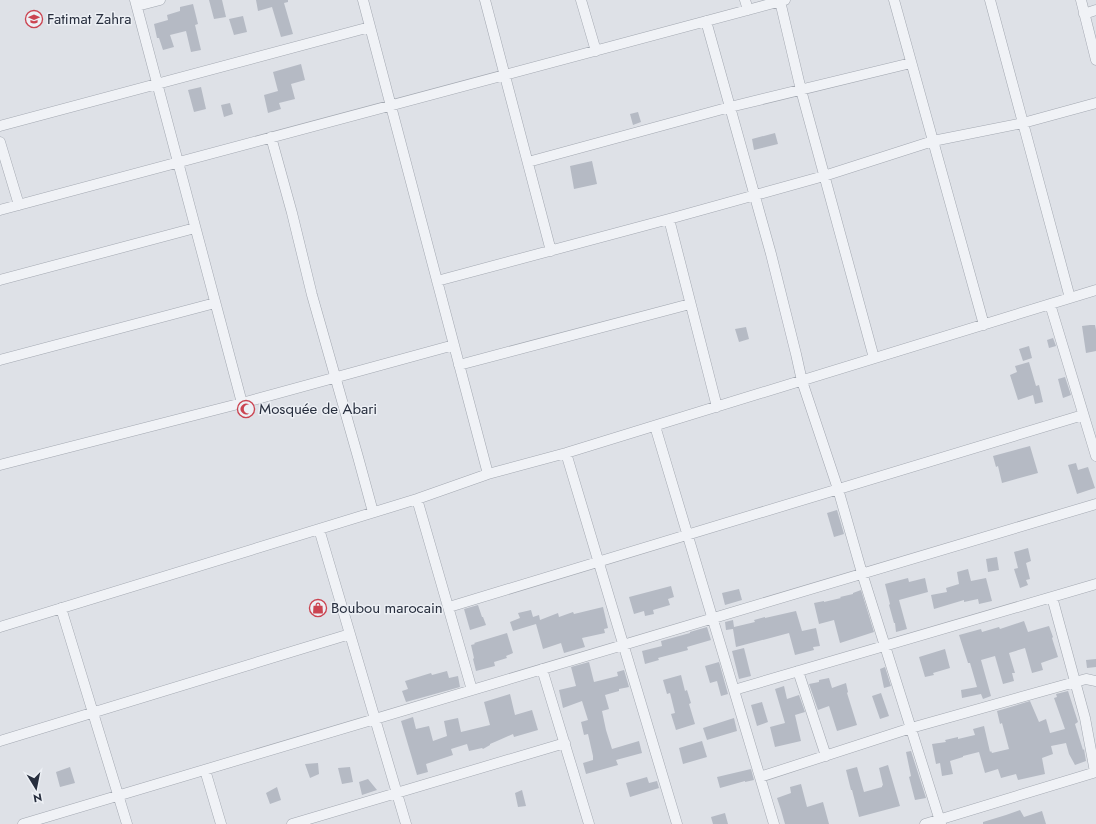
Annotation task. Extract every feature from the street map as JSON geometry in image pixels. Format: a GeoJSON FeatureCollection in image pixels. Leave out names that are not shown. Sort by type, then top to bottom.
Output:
{"type":"FeatureCollection","features":[{"type":"Feature","properties":{"kind":"street"},"geometry":{"type":"LineString","coordinates":[[160,0],[136,3],[242,404]]}},
{"type":"Feature","properties":{"kind":"street"},"geometry":{"type":"LineString","coordinates":[[363,0],[488,474]]}},
{"type":"Feature","properties":{"kind":"street"},"geometry":{"type":"LineString","coordinates":[[485,0],[551,251]]}},
{"type":"Feature","properties":{"kind":"street"},"geometry":{"type":"LineString","coordinates":[[581,0],[596,51]]}},
{"type":"Feature","properties":{"kind":"street"},"geometry":{"type":"LineString","coordinates":[[894,0],[984,325]]}},
{"type":"Feature","properties":{"kind":"street"},"geometry":{"type":"LineString","coordinates":[[990,0],[1070,298]]}},
{"type":"Feature","properties":{"kind":"street"},"geometry":{"type":"LineString","coordinates":[[1081,0],[1096,60]]}},
{"type":"Feature","properties":{"kind":"street"},"geometry":{"type":"LineString","coordinates":[[0,210],[706,21],[747,5],[783,1],[801,90],[874,358]]}},
{"type":"Feature","properties":{"kind":"street"},"geometry":{"type":"LineString","coordinates":[[1084,14],[1096,10]]}},
{"type":"Feature","properties":{"kind":"street"},"geometry":{"type":"LineString","coordinates":[[706,21],[755,195],[802,381],[838,489],[862,574],[941,822]]}},
{"type":"Feature","properties":{"kind":"street"},"geometry":{"type":"LineString","coordinates":[[0,126],[370,27]]}},
{"type":"Feature","properties":{"kind":"street"},"geometry":{"type":"LineString","coordinates":[[528,162],[730,107],[912,63]]}},
{"type":"Feature","properties":{"kind":"street"},"geometry":{"type":"LineString","coordinates":[[437,281],[824,176],[933,141],[1023,123],[1096,104]]}},
{"type":"Feature","properties":{"kind":"street"},"geometry":{"type":"LineString","coordinates":[[271,137],[292,213],[312,295],[373,512]]}},
{"type":"Feature","properties":{"kind":"street"},"geometry":{"type":"LineString","coordinates":[[0,142],[19,205]]}},
{"type":"Feature","properties":{"kind":"street"},"geometry":{"type":"LineString","coordinates":[[670,219],[690,304],[710,375],[717,407]]}},
{"type":"Feature","properties":{"kind":"street"},"geometry":{"type":"LineString","coordinates":[[0,280],[195,228]]}},
{"type":"Feature","properties":{"kind":"street"},"geometry":{"type":"LineString","coordinates":[[0,627],[319,529],[488,474],[566,453],[1096,290]]}},
{"type":"Feature","properties":{"kind":"street"},"geometry":{"type":"LineString","coordinates":[[0,360],[215,303]]}},
{"type":"Feature","properties":{"kind":"street"},"geometry":{"type":"LineString","coordinates":[[460,365],[690,304]]}},
{"type":"Feature","properties":{"kind":"street"},"geometry":{"type":"LineString","coordinates":[[1050,304],[1096,456]]}},
{"type":"Feature","properties":{"kind":"street"},"geometry":{"type":"LineString","coordinates":[[0,465],[242,404],[454,345]]}},
{"type":"Feature","properties":{"kind":"street"},"geometry":{"type":"LineString","coordinates":[[449,607],[1084,415]]}},
{"type":"Feature","properties":{"kind":"street"},"geometry":{"type":"LineString","coordinates":[[655,426],[774,824]]}},
{"type":"Feature","properties":{"kind":"street"},"geometry":{"type":"LineString","coordinates":[[566,453],[677,824]]}},
{"type":"Feature","properties":{"kind":"street"},"geometry":{"type":"LineString","coordinates":[[417,498],[472,690]]}},
{"type":"Feature","properties":{"kind":"street"},"geometry":{"type":"LineString","coordinates":[[30,823],[1096,504]]}},
{"type":"Feature","properties":{"kind":"street"},"geometry":{"type":"LineString","coordinates":[[319,529],[406,824]]}},
{"type":"Feature","properties":{"kind":"street"},"geometry":{"type":"LineString","coordinates":[[734,690],[1096,584]]}},
{"type":"Feature","properties":{"kind":"street"},"geometry":{"type":"LineString","coordinates":[[925,824],[941,822],[1096,772],[1085,718],[1052,597]]}},
{"type":"Feature","properties":{"kind":"street"},"geometry":{"type":"LineString","coordinates":[[61,608],[127,824]]}},
{"type":"Feature","properties":{"kind":"street"},"geometry":{"type":"LineString","coordinates":[[0,741],[350,634]]}},
{"type":"Feature","properties":{"kind":"street"},"geometry":{"type":"LineString","coordinates":[[542,669],[589,824]]}},
{"type":"Feature","properties":{"kind":"street"},"geometry":{"type":"LineString","coordinates":[[798,671],[826,756]]}},
{"type":"Feature","properties":{"kind":"street"},"geometry":{"type":"LineString","coordinates":[[760,778],[911,728],[1086,679],[1096,681]]}},
{"type":"Feature","properties":{"kind":"street"},"geometry":{"type":"LineString","coordinates":[[292,824],[565,743]]}},
{"type":"Feature","properties":{"kind":"street"},"geometry":{"type":"LineString","coordinates":[[204,770],[221,824]]}},
{"type":"Feature","properties":{"kind":"building"},"geometry":{"type":"Polygon","coordinates":[[[209,0],[222,0],[226,17],[214,19],[209,0]]]}},
{"type":"Feature","properties":{"kind":"building"},"geometry":{"type":"Polygon","coordinates":[[[256,0],[288,0],[288,2],[284,3],[293,34],[281,37],[272,7],[258,11],[256,0]]]}},
{"type":"Feature","properties":{"kind":"building"},"geometry":{"type":"Polygon","coordinates":[[[193,4],[198,24],[195,25],[201,50],[191,52],[186,31],[170,35],[174,47],[163,50],[159,38],[157,38],[154,24],[168,20],[167,15],[180,11],[180,7],[193,4]]]}},
{"type":"Feature","properties":{"kind":"building"},"geometry":{"type":"Polygon","coordinates":[[[243,16],[247,32],[234,35],[229,19],[243,16]]]}},
{"type":"Feature","properties":{"kind":"building"},"geometry":{"type":"Polygon","coordinates":[[[301,64],[305,80],[291,84],[295,99],[279,103],[281,109],[268,113],[264,95],[278,91],[273,72],[301,64]]]}},
{"type":"Feature","properties":{"kind":"building"},"geometry":{"type":"Polygon","coordinates":[[[201,87],[206,109],[194,112],[188,90],[201,87]]]}},
{"type":"Feature","properties":{"kind":"building"},"geometry":{"type":"Polygon","coordinates":[[[230,103],[233,114],[224,117],[221,105],[230,103]]]}},
{"type":"Feature","properties":{"kind":"building"},"geometry":{"type":"Polygon","coordinates":[[[638,112],[641,122],[633,125],[630,114],[638,112]]]}},
{"type":"Feature","properties":{"kind":"building"},"geometry":{"type":"Polygon","coordinates":[[[775,133],[778,144],[754,150],[752,139],[775,133]]]}},
{"type":"Feature","properties":{"kind":"building"},"geometry":{"type":"Polygon","coordinates":[[[592,161],[597,184],[574,189],[570,166],[592,161]]]}},
{"type":"Feature","properties":{"kind":"building"},"geometry":{"type":"Polygon","coordinates":[[[1095,325],[1096,351],[1086,353],[1082,326],[1095,325]]]}},
{"type":"Feature","properties":{"kind":"building"},"geometry":{"type":"Polygon","coordinates":[[[746,327],[749,339],[739,342],[735,329],[746,327]]]}},
{"type":"Feature","properties":{"kind":"building"},"geometry":{"type":"Polygon","coordinates":[[[1053,338],[1056,346],[1049,348],[1047,340],[1053,338]]]}},
{"type":"Feature","properties":{"kind":"building"},"geometry":{"type":"Polygon","coordinates":[[[1029,346],[1032,358],[1023,361],[1019,349],[1029,346]]]}},
{"type":"Feature","properties":{"kind":"building"},"geometry":{"type":"Polygon","coordinates":[[[1029,362],[1036,386],[1039,385],[1043,402],[1035,404],[1033,395],[1018,400],[1010,375],[1017,372],[1015,366],[1029,362]]]}},
{"type":"Feature","properties":{"kind":"building"},"geometry":{"type":"Polygon","coordinates":[[[1065,377],[1071,395],[1063,398],[1058,379],[1065,377]]]}},
{"type":"Feature","properties":{"kind":"building"},"geometry":{"type":"Polygon","coordinates":[[[1030,446],[1038,473],[1002,483],[998,466],[996,467],[993,456],[1030,446]]]}},
{"type":"Feature","properties":{"kind":"building"},"geometry":{"type":"Polygon","coordinates":[[[1076,463],[1078,470],[1088,467],[1095,488],[1077,494],[1068,465],[1076,463]]]}},
{"type":"Feature","properties":{"kind":"building"},"geometry":{"type":"Polygon","coordinates":[[[837,510],[844,534],[834,537],[827,513],[837,510]]]}},
{"type":"Feature","properties":{"kind":"building"},"geometry":{"type":"Polygon","coordinates":[[[1028,548],[1031,561],[1026,563],[1030,579],[1026,580],[1028,585],[1020,588],[1014,569],[1018,568],[1014,552],[1028,548]]]}},
{"type":"Feature","properties":{"kind":"building"},"geometry":{"type":"Polygon","coordinates":[[[997,557],[999,570],[988,572],[986,559],[997,557]]]}},
{"type":"Feature","properties":{"kind":"building"},"geometry":{"type":"Polygon","coordinates":[[[968,569],[971,581],[986,578],[992,601],[979,604],[978,599],[964,602],[964,600],[934,609],[931,595],[947,592],[946,588],[959,584],[957,572],[968,569]]]}},
{"type":"Feature","properties":{"kind":"building"},"geometry":{"type":"Polygon","coordinates":[[[908,578],[909,582],[925,578],[928,592],[899,600],[907,629],[896,632],[885,584],[908,578]]]}},
{"type":"Feature","properties":{"kind":"building"},"geometry":{"type":"Polygon","coordinates":[[[671,586],[674,597],[668,599],[670,605],[653,610],[654,614],[645,616],[644,611],[634,614],[629,597],[671,586]]]}},
{"type":"Feature","properties":{"kind":"building"},"geometry":{"type":"Polygon","coordinates":[[[739,589],[742,600],[725,605],[722,593],[739,589]]]}},
{"type":"Feature","properties":{"kind":"building"},"geometry":{"type":"Polygon","coordinates":[[[861,590],[874,632],[840,643],[834,620],[819,624],[814,603],[841,598],[840,597],[853,594],[861,590]]]}},
{"type":"Feature","properties":{"kind":"building"},"geometry":{"type":"Polygon","coordinates":[[[478,605],[486,625],[470,630],[464,609],[478,605]]]}},
{"type":"Feature","properties":{"kind":"building"},"geometry":{"type":"Polygon","coordinates":[[[603,607],[608,628],[604,629],[605,633],[582,638],[585,647],[564,653],[561,643],[543,649],[536,624],[513,631],[510,622],[520,618],[518,613],[531,610],[533,617],[539,615],[540,620],[558,613],[559,617],[573,612],[574,614],[603,607]]]}},
{"type":"Feature","properties":{"kind":"building"},"geometry":{"type":"Polygon","coordinates":[[[796,611],[802,631],[816,628],[820,646],[813,647],[814,650],[795,655],[789,633],[736,647],[733,629],[726,630],[725,622],[733,620],[734,627],[755,622],[754,620],[765,617],[796,611]]]}},
{"type":"Feature","properties":{"kind":"building"},"geometry":{"type":"Polygon","coordinates":[[[1024,621],[1028,632],[1049,626],[1058,657],[1041,663],[1043,670],[1032,673],[1025,648],[1009,653],[1015,673],[1012,673],[1014,681],[1003,684],[995,656],[981,660],[991,696],[983,699],[981,694],[962,698],[961,690],[977,687],[970,663],[968,663],[959,635],[981,629],[982,632],[999,627],[1000,629],[1024,621]]]}},
{"type":"Feature","properties":{"kind":"building"},"geometry":{"type":"Polygon","coordinates":[[[707,627],[711,640],[687,647],[688,650],[658,658],[659,660],[645,664],[642,651],[662,646],[661,641],[707,627]]]}},
{"type":"Feature","properties":{"kind":"building"},"geometry":{"type":"Polygon","coordinates":[[[507,633],[513,653],[506,656],[507,658],[494,662],[495,666],[476,671],[471,645],[507,633]]]}},
{"type":"Feature","properties":{"kind":"building"},"geometry":{"type":"Polygon","coordinates":[[[744,648],[751,676],[739,679],[732,651],[744,648]]]}},
{"type":"Feature","properties":{"kind":"building"},"geometry":{"type":"Polygon","coordinates":[[[945,649],[950,668],[925,677],[919,657],[945,649]]]}},
{"type":"Feature","properties":{"kind":"building"},"geometry":{"type":"Polygon","coordinates":[[[1096,659],[1096,667],[1087,668],[1086,660],[1096,659]]]}},
{"type":"Feature","properties":{"kind":"building"},"geometry":{"type":"Polygon","coordinates":[[[589,662],[594,682],[618,676],[617,672],[624,670],[629,687],[619,689],[619,691],[605,695],[609,709],[602,711],[606,730],[612,749],[639,741],[642,753],[616,760],[618,765],[586,774],[583,763],[593,760],[593,756],[588,734],[584,735],[581,722],[588,720],[582,701],[563,708],[559,690],[576,686],[571,667],[589,662]]]}},
{"type":"Feature","properties":{"kind":"building"},"geometry":{"type":"Polygon","coordinates":[[[719,662],[728,694],[721,696],[717,681],[710,683],[705,666],[719,662]]]}},
{"type":"Feature","properties":{"kind":"building"},"geometry":{"type":"Polygon","coordinates":[[[885,667],[891,686],[884,688],[880,669],[885,667]]]}},
{"type":"Feature","properties":{"kind":"building"},"geometry":{"type":"Polygon","coordinates":[[[447,671],[449,678],[458,676],[460,687],[406,702],[402,691],[408,689],[405,681],[431,673],[432,675],[447,671]]]}},
{"type":"Feature","properties":{"kind":"building"},"geometry":{"type":"Polygon","coordinates":[[[681,675],[685,691],[687,690],[691,703],[689,704],[695,724],[676,730],[671,714],[675,713],[670,693],[667,694],[663,680],[681,675]]]}},
{"type":"Feature","properties":{"kind":"building"},"geometry":{"type":"Polygon","coordinates":[[[829,678],[832,688],[846,683],[847,693],[857,725],[837,731],[829,706],[818,710],[809,684],[829,678]]]}},
{"type":"Feature","properties":{"kind":"building"},"geometry":{"type":"Polygon","coordinates":[[[784,686],[787,699],[799,695],[805,712],[795,715],[801,741],[775,747],[770,727],[785,723],[775,689],[784,686]]]}},
{"type":"Feature","properties":{"kind":"building"},"geometry":{"type":"Polygon","coordinates":[[[1068,691],[1078,722],[1075,724],[1083,750],[1084,749],[1086,761],[1075,765],[1069,754],[1066,743],[1051,746],[1053,754],[1042,758],[1045,774],[1018,780],[1016,774],[1001,778],[998,769],[985,773],[979,752],[950,761],[953,774],[942,776],[940,763],[936,764],[932,744],[946,742],[945,740],[958,737],[958,739],[975,735],[973,729],[984,726],[990,752],[991,751],[992,753],[1009,749],[997,711],[1030,701],[1039,722],[1046,719],[1050,733],[1065,729],[1054,698],[1057,697],[1056,694],[1068,691]]]}},
{"type":"Feature","properties":{"kind":"building"},"geometry":{"type":"Polygon","coordinates":[[[881,693],[889,716],[880,719],[872,696],[881,693]]]}},
{"type":"Feature","properties":{"kind":"building"},"geometry":{"type":"Polygon","coordinates":[[[510,694],[515,715],[532,710],[538,730],[514,737],[513,734],[490,744],[483,749],[469,751],[467,744],[451,749],[453,755],[426,764],[428,772],[417,775],[401,721],[413,717],[416,729],[429,726],[433,741],[447,736],[444,721],[458,718],[461,732],[490,725],[484,702],[510,694]]]}},
{"type":"Feature","properties":{"kind":"building"},"geometry":{"type":"Polygon","coordinates":[[[762,702],[768,722],[757,726],[751,705],[762,702]]]}},
{"type":"Feature","properties":{"kind":"building"},"geometry":{"type":"Polygon","coordinates":[[[734,718],[737,731],[707,740],[703,728],[734,718]]]}},
{"type":"Feature","properties":{"kind":"building"},"geometry":{"type":"Polygon","coordinates":[[[702,741],[707,757],[683,764],[679,748],[702,741]]]}},
{"type":"Feature","properties":{"kind":"building"},"geometry":{"type":"Polygon","coordinates":[[[911,751],[926,798],[915,800],[909,777],[911,776],[906,752],[911,751]]]}},
{"type":"Feature","properties":{"kind":"building"},"geometry":{"type":"Polygon","coordinates":[[[318,763],[319,774],[310,778],[305,764],[318,763]]]}},
{"type":"Feature","properties":{"kind":"building"},"geometry":{"type":"Polygon","coordinates":[[[888,765],[900,806],[859,817],[846,770],[857,767],[864,792],[882,787],[883,785],[879,768],[888,765]]]}},
{"type":"Feature","properties":{"kind":"building"},"geometry":{"type":"Polygon","coordinates":[[[70,767],[75,783],[60,787],[56,772],[70,767]]]}},
{"type":"Feature","properties":{"kind":"building"},"geometry":{"type":"Polygon","coordinates":[[[350,767],[353,782],[342,784],[338,768],[350,767]]]}},
{"type":"Feature","properties":{"kind":"building"},"geometry":{"type":"Polygon","coordinates":[[[751,769],[754,780],[720,788],[717,777],[751,769]]]}},
{"type":"Feature","properties":{"kind":"building"},"geometry":{"type":"Polygon","coordinates":[[[647,777],[649,783],[657,781],[659,788],[630,797],[626,783],[647,777]]]}},
{"type":"Feature","properties":{"kind":"building"},"geometry":{"type":"Polygon","coordinates":[[[368,779],[377,790],[362,795],[359,782],[368,779]]]}},
{"type":"Feature","properties":{"kind":"building"},"geometry":{"type":"Polygon","coordinates":[[[801,784],[807,807],[823,802],[829,824],[785,824],[777,798],[791,793],[790,787],[801,784]]]}},
{"type":"Feature","properties":{"kind":"building"},"geometry":{"type":"Polygon","coordinates":[[[277,787],[281,800],[270,804],[266,793],[277,787]]]}},
{"type":"Feature","properties":{"kind":"building"},"geometry":{"type":"Polygon","coordinates":[[[522,790],[526,806],[518,807],[515,793],[522,790]]]}},
{"type":"Feature","properties":{"kind":"building"},"geometry":{"type":"Polygon","coordinates":[[[1020,810],[1024,817],[1042,811],[1046,824],[983,824],[983,822],[1020,810]]]}},
{"type":"Feature","properties":{"kind":"building"},"geometry":{"type":"Polygon","coordinates":[[[725,813],[728,824],[713,824],[711,817],[725,813]]]}},
{"type":"Feature","properties":{"kind":"place","name":"Fatimat Zahra"},"geometry":{"type":"Point","coordinates":[34,19]}},
{"type":"Feature","properties":{"kind":"place","name":"Mosquée de Abari"},"geometry":{"type":"Point","coordinates":[246,409]}},
{"type":"Feature","properties":{"kind":"place","name":"Boubou marocain"},"geometry":{"type":"Point","coordinates":[318,608]}}]}
